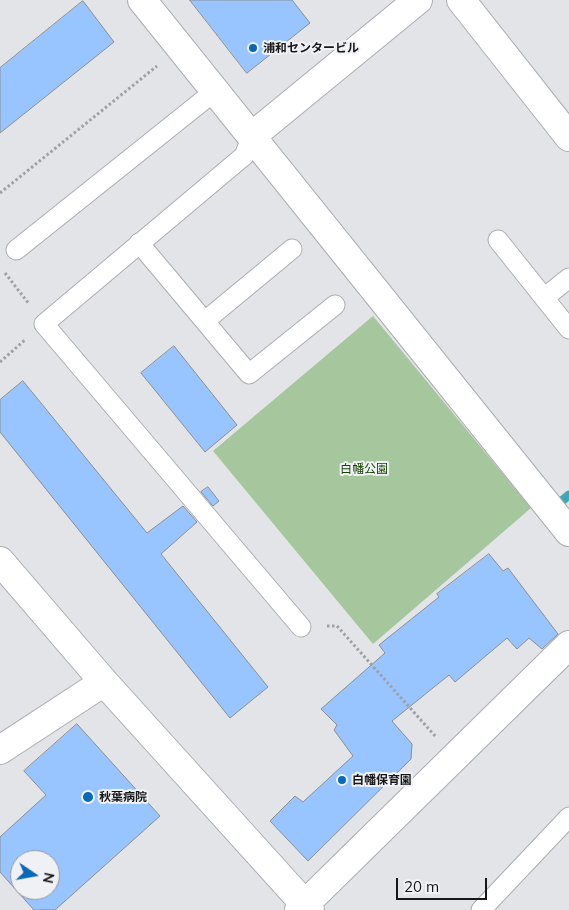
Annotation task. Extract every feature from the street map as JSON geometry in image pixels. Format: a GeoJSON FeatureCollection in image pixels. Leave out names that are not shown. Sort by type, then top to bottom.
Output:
{"type":"FeatureCollection","features":[{"type":"Feature","properties":{"kind":"street"},"geometry":{"type":"LineString","coordinates":[[142,0],[569,532]]}},
{"type":"Feature","properties":{"kind":"street"},"geometry":{"type":"LineString","coordinates":[[252,136],[418,0]]}},
{"type":"Feature","properties":{"kind":"street"},"geometry":{"type":"LineString","coordinates":[[461,0],[569,137]]}},
{"type":"Feature","properties":{"kind":"street"},"geometry":{"type":"LineString","coordinates":[[0,561],[104,682],[304,908],[569,645]]}},
{"type":"Feature","properties":{"kind":"street"},"geometry":{"type":"LineString","coordinates":[[0,750],[104,682]]}},
{"type":"Feature","properties":{"kind":"lane"},"geometry":{"type":"LineString","coordinates":[[16,250],[215,91]]}},
{"type":"Feature","properties":{"kind":"lane"},"geometry":{"type":"LineString","coordinates":[[252,136],[244,156],[44,324],[301,627]]}},
{"type":"Feature","properties":{"kind":"lane"},"geometry":{"type":"LineString","coordinates":[[498,240],[569,329]]}},
{"type":"Feature","properties":{"kind":"lane"},"geometry":{"type":"LineString","coordinates":[[140,243],[249,374],[335,305]]}},
{"type":"Feature","properties":{"kind":"lane"},"geometry":{"type":"LineString","coordinates":[[205,321],[292,249]]}},
{"type":"Feature","properties":{"kind":"lane"},"geometry":{"type":"LineString","coordinates":[[544,298],[569,278]]}},
{"type":"Feature","properties":{"kind":"lane"},"geometry":{"type":"LineString","coordinates":[[481,910],[569,817]]}},
{"type":"Feature","properties":{"kind":"path"},"geometry":{"type":"LineString","coordinates":[[0,193],[161,63]]}},
{"type":"Feature","properties":{"kind":"path"},"geometry":{"type":"LineString","coordinates":[[0,266],[44,324],[0,362]]}},
{"type":"Feature","properties":{"kind":"path"},"geometry":{"type":"LineString","coordinates":[[301,627],[336,626],[440,741]]}},
{"type":"Feature","properties":{"kind":"green space","name":"白幡公園"},"geometry":{"type":"Polygon","coordinates":[[[373,316],[531,508],[373,644],[213,451],[373,316]]]}},
{"type":"Feature","properties":{"kind":"building","name":"浦和センタービル"},"geometry":{"type":"Polygon","coordinates":[[[190,0],[292,0],[310,23],[247,73],[190,0]]]}},
{"type":"Feature","properties":{"kind":"building"},"geometry":{"type":"Polygon","coordinates":[[[83,1],[114,42],[0,133],[0,68],[83,1]]]}},
{"type":"Feature","properties":{"kind":"building"},"geometry":{"type":"Polygon","coordinates":[[[174,346],[237,425],[205,452],[141,373],[174,346]]]}},
{"type":"Feature","properties":{"kind":"building"},"geometry":{"type":"Polygon","coordinates":[[[23,381],[147,533],[183,506],[197,522],[161,554],[268,687],[230,718],[0,432],[0,400],[23,381]]]}},
{"type":"Feature","properties":{"kind":"building"},"geometry":{"type":"Polygon","coordinates":[[[208,487],[219,501],[213,506],[201,492],[208,487]]]}},
{"type":"Feature","properties":{"kind":"building"},"geometry":{"type":"Polygon","coordinates":[[[489,554],[503,571],[508,568],[558,634],[542,649],[529,638],[517,649],[507,638],[455,682],[449,675],[392,721],[412,744],[411,759],[308,861],[270,821],[295,796],[303,802],[353,756],[334,730],[337,725],[321,709],[385,653],[379,645],[439,597],[437,594],[489,554]]]}},
{"type":"Feature","properties":{"kind":"building"},"geometry":{"type":"Polygon","coordinates":[[[77,724],[160,816],[55,910],[34,910],[25,900],[60,900],[60,850],[10,850],[10,883],[0,872],[0,837],[46,795],[24,771],[77,724]]]}},
{"type":"Feature","properties":{"kind":"waterway"},"geometry":{"type":"LineString","coordinates":[[563,500],[569,495]]}},
{"type":"Feature","properties":{"kind":"place","name":"浦和センタービル"},"geometry":{"type":"Point","coordinates":[253,48]}},
{"type":"Feature","properties":{"kind":"place","name":"白幡保育園"},"geometry":{"type":"Point","coordinates":[342,780]}},
{"type":"Feature","properties":{"kind":"place","name":"秋葉病院"},"geometry":{"type":"Point","coordinates":[88,797]}}]}
